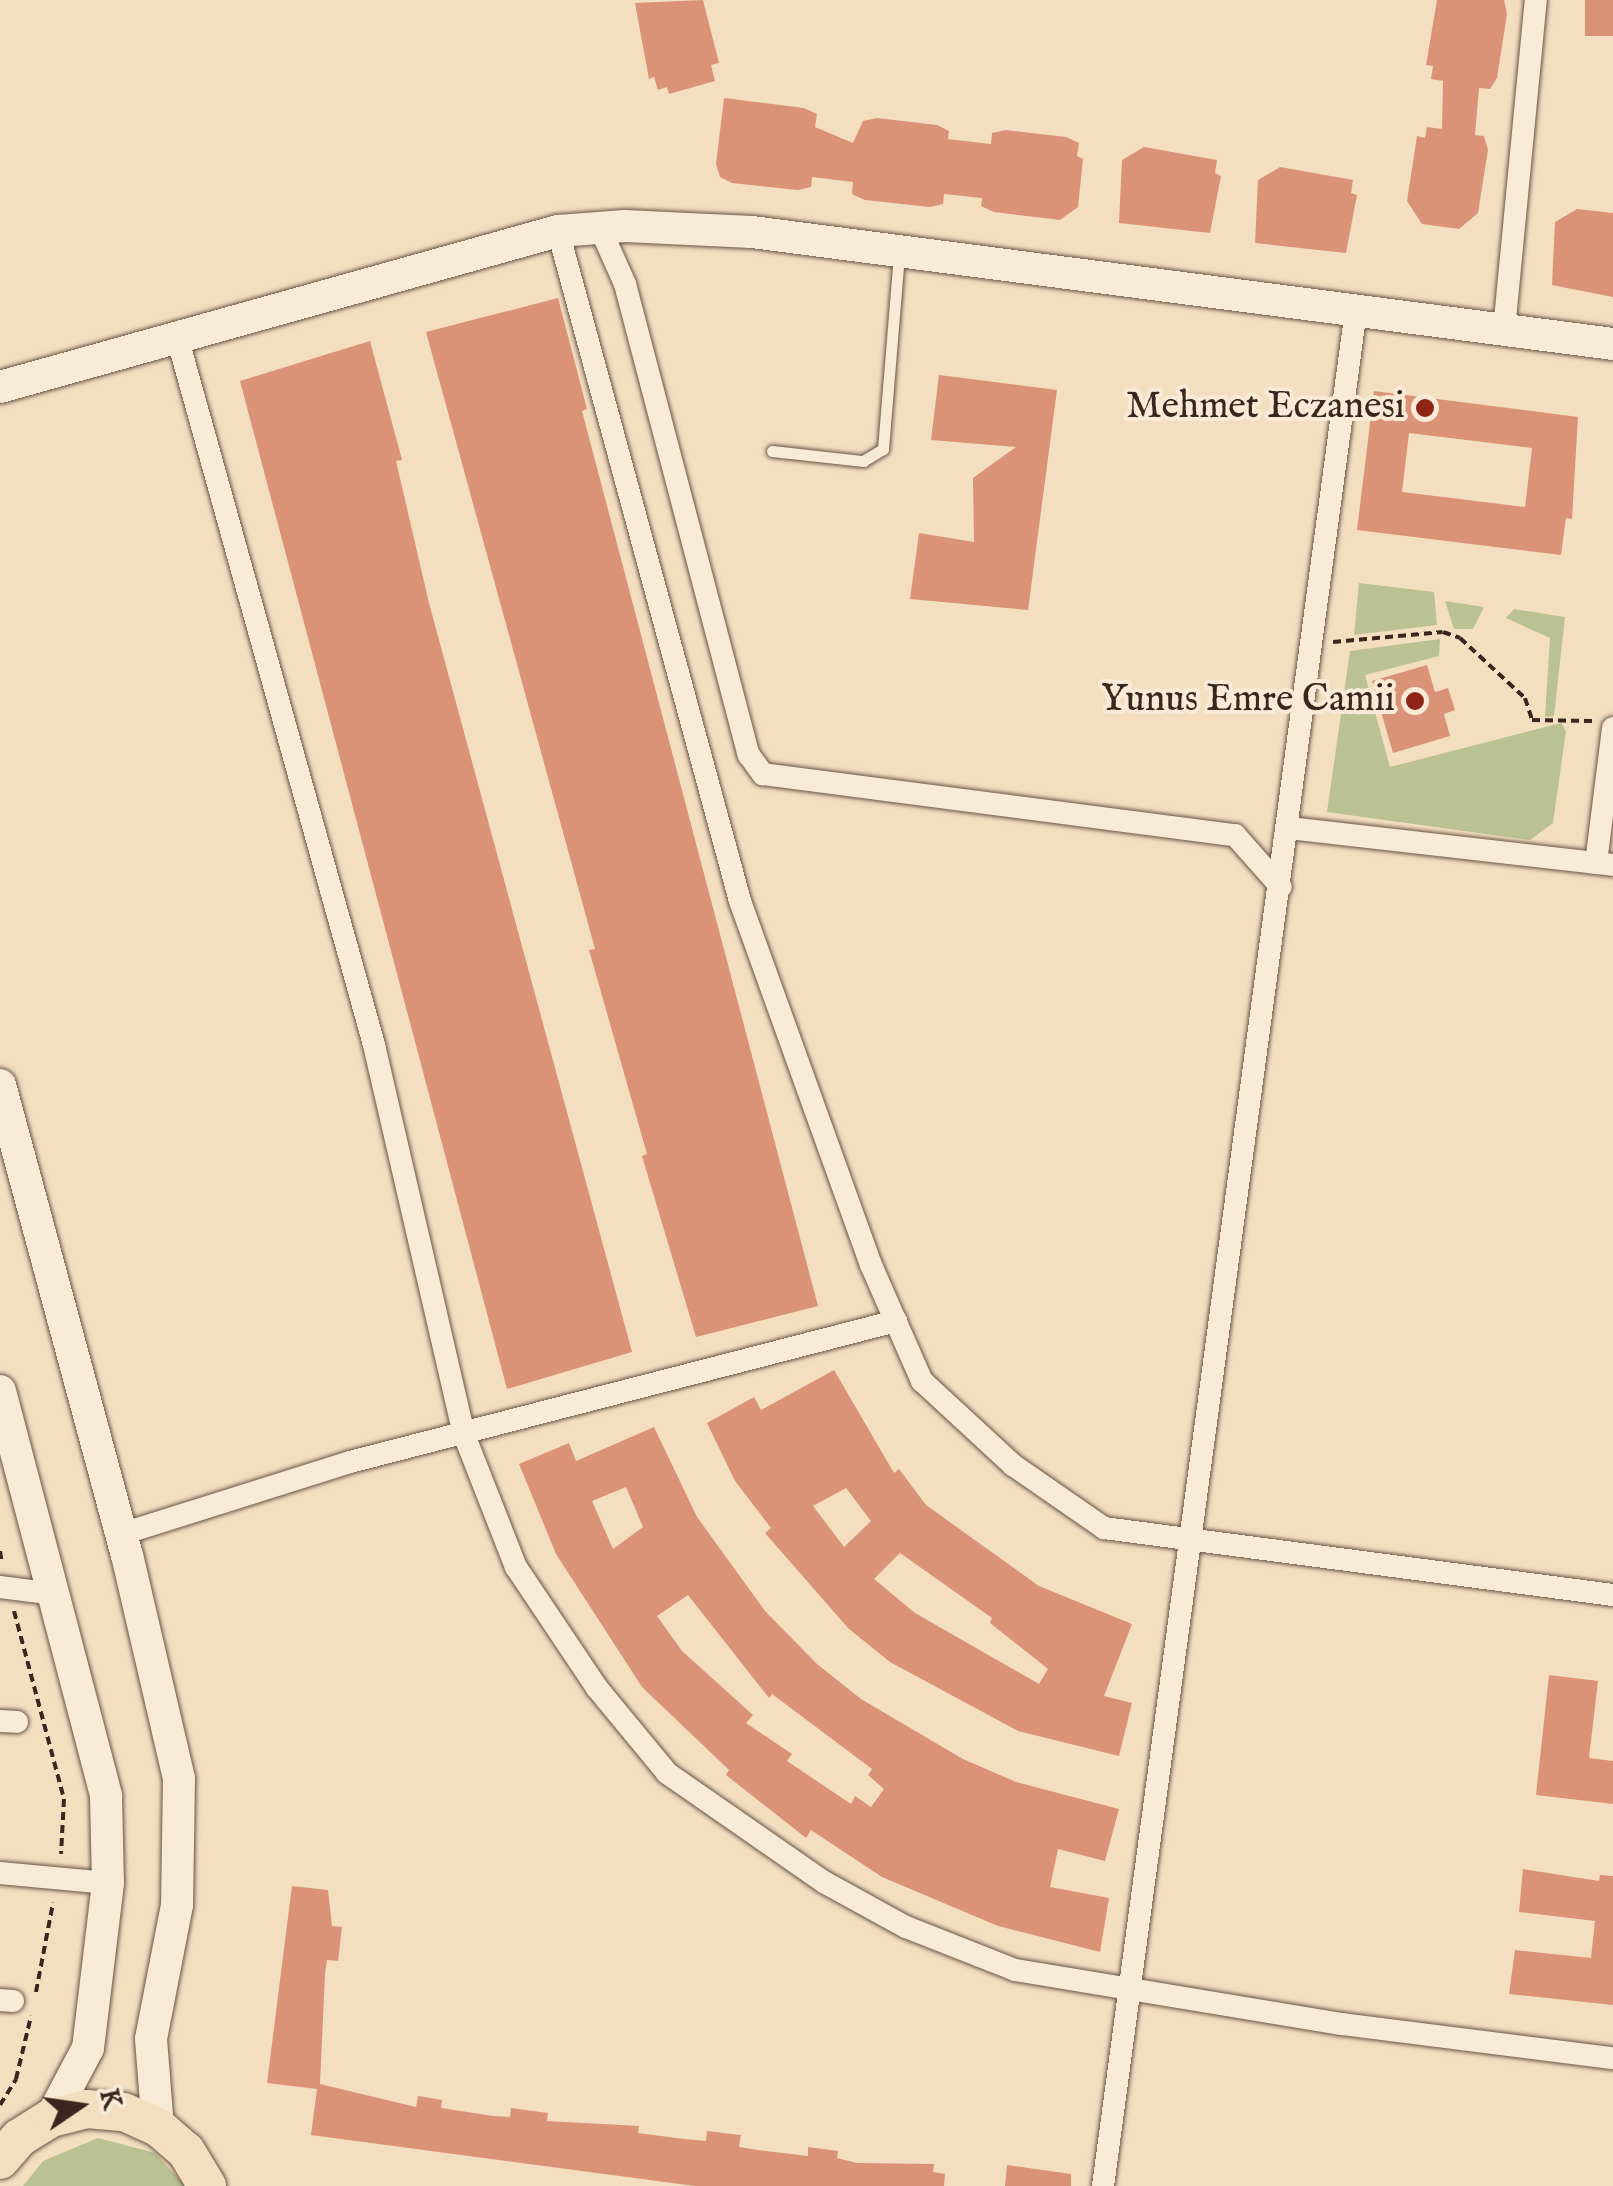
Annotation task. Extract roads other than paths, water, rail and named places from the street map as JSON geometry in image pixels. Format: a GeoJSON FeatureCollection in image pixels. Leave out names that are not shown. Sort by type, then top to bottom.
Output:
{"type":"FeatureCollection","features":[{"type":"Feature","properties":{"kind":"main road"},"geometry":{"type":"LineString","coordinates":[[0,387],[558,231],[600,228],[752,232],[1613,344]]}},
{"type":"Feature","properties":{"kind":"main road"},"geometry":{"type":"LineString","coordinates":[[0,1084],[122,1534],[179,1779],[177,1905],[151,2039],[158,2126]]}},
{"type":"Feature","properties":{"kind":"main road"},"geometry":{"type":"LineString","coordinates":[[0,1391],[106,1796],[108,1883],[88,2048],[50,2118]]}},
{"type":"Feature","properties":{"kind":"main road"},"geometry":{"type":"LineString","coordinates":[[0,2160],[19,2138],[50,2118],[105,2110],[158,2126],[186,2150],[207,2185]]}},
{"type":"Feature","properties":{"kind":"street"},"geometry":{"type":"LineString","coordinates":[[1504,330],[1536,0]]}},
{"type":"Feature","properties":{"kind":"street"},"geometry":{"type":"LineString","coordinates":[[600,228],[625,284],[750,755],[763,774],[1235,835],[1281,887]]}},
{"type":"Feature","properties":{"kind":"street"},"geometry":{"type":"LineString","coordinates":[[558,231],[740,901],[896,1322],[922,1381],[1013,1465],[1104,1528],[1613,1595]]}},
{"type":"Feature","properties":{"kind":"street"},"geometry":{"type":"LineString","coordinates":[[1102,2186],[1356,312]]}},
{"type":"Feature","properties":{"kind":"street"},"geometry":{"type":"LineString","coordinates":[[178,340],[374,1045],[463,1432],[516,1567],[596,1688],[667,1773],[824,1882],[906,1927],[1014,1970],[1130,1993],[1613,2058]]}},
{"type":"Feature","properties":{"kind":"street"},"geometry":{"type":"LineString","coordinates":[[1289,828],[1604,864],[1605,724]]}},
{"type":"Feature","properties":{"kind":"street"},"geometry":{"type":"LineString","coordinates":[[122,1534],[463,1432],[896,1322]]}},
{"type":"Feature","properties":{"kind":"street"},"geometry":{"type":"LineString","coordinates":[[4,1588],[54,1594]]}},
{"type":"Feature","properties":{"kind":"street"},"geometry":{"type":"LineString","coordinates":[[0,1873],[108,1883]]}},
{"type":"Feature","properties":{"kind":"lane"},"geometry":{"type":"LineString","coordinates":[[772,451],[863,462],[884,449],[899,251]]}},
{"type":"Feature","properties":{"kind":"place","name":"Mehmet Eczanesi"},"geometry":{"type":"Point","coordinates":[1425,408]}},
{"type":"Feature","properties":{"kind":"place","name":"Yunus Emre Camii"},"geometry":{"type":"Point","coordinates":[1415,701]}}]}
